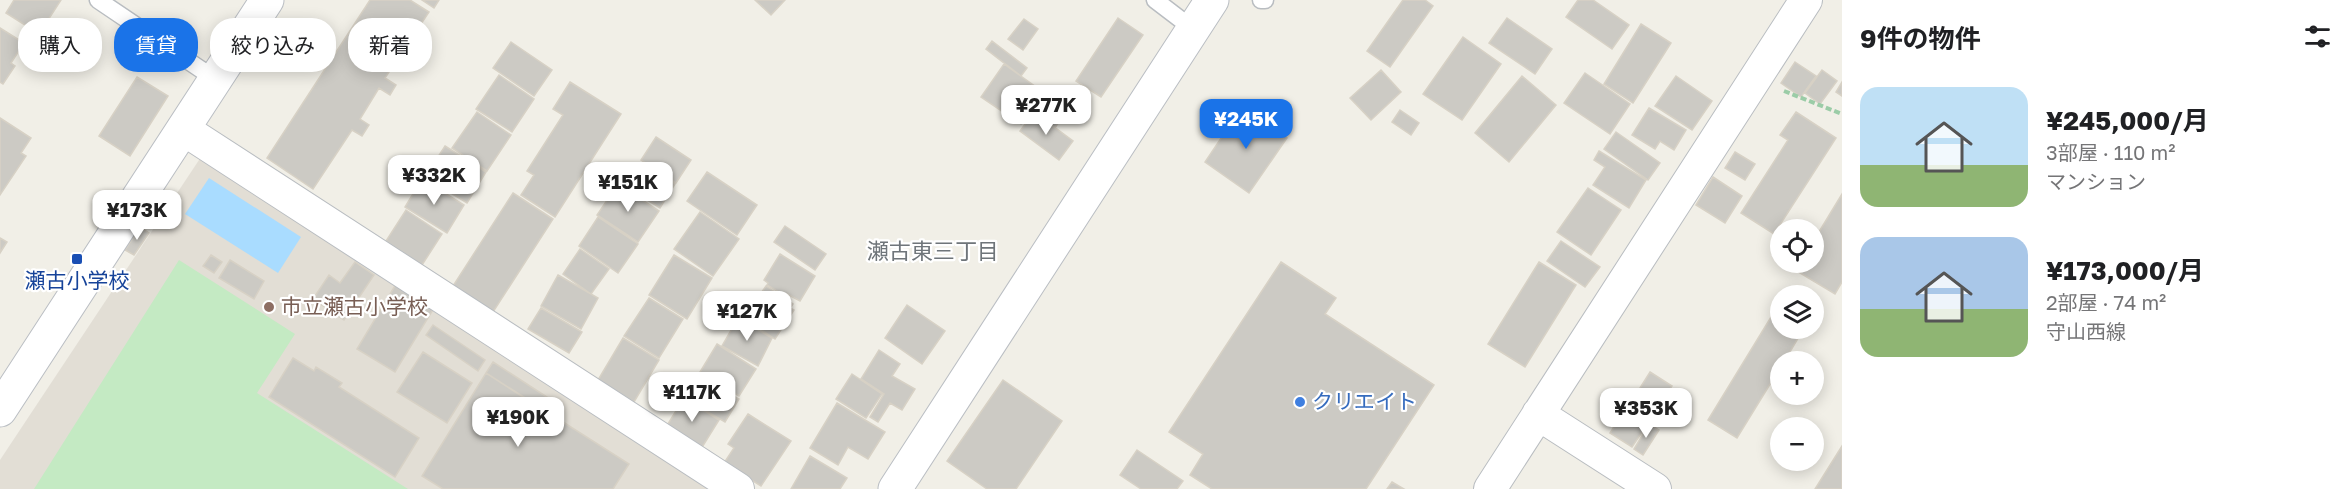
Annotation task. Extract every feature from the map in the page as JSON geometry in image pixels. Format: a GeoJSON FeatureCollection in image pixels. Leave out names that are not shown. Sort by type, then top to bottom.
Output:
{"type":"FeatureCollection","features":[{"type":"Feature","properties":{"kind":"street"},"geometry":{"type":"LineString","coordinates":[[3,394],[183,129],[267,0]]}},
{"type":"Feature","properties":{"kind":"street"},"geometry":{"type":"LineString","coordinates":[[895,489],[1212,0]]}},
{"type":"Feature","properties":{"kind":"street"},"geometry":{"type":"LineString","coordinates":[[1490,489],[1806,0]]}},
{"type":"Feature","properties":{"kind":"street"},"geometry":{"type":"LineString","coordinates":[[183,129],[738,489]]}},
{"type":"Feature","properties":{"kind":"street"},"geometry":{"type":"LineString","coordinates":[[1538,414],[1655,489]]}},
{"type":"Feature","properties":{"kind":"lane"},"geometry":{"type":"LineString","coordinates":[[98,0],[215,79]]}},
{"type":"Feature","properties":{"kind":"lane"},"geometry":{"type":"LineString","coordinates":[[1155,0],[1193,29]]}},
{"type":"Feature","properties":{"kind":"path"},"geometry":{"type":"LineString","coordinates":[[1755,79],[1842,114]]}},
{"type":"Feature","properties":{"kind":"shaded area","name":"市立瀬古小学校"},"geometry":{"type":"Polygon","coordinates":[[[203,154],[714,489],[0,489],[0,460],[203,154]]]}},
{"type":"Feature","properties":{"kind":"green space"},"geometry":{"type":"Polygon","coordinates":[[[179,260],[295,334],[257,393],[408,489],[34,489],[179,260]]]}},
{"type":"Feature","properties":{"kind":"water"},"geometry":{"type":"Polygon","coordinates":[[[209,178],[301,237],[278,273],[185,214],[209,178]]]}},
{"type":"Feature","properties":{"kind":"building"},"geometry":{"type":"Polygon","coordinates":[[[14,0],[61,0],[49,18],[18,18],[18,21],[6,13],[14,0]]]}},
{"type":"Feature","properties":{"kind":"building"},"geometry":{"type":"Polygon","coordinates":[[[370,0],[410,0],[429,12],[425,18],[358,18],[370,0]]]}},
{"type":"Feature","properties":{"kind":"building"},"geometry":{"type":"Polygon","coordinates":[[[422,0],[439,0],[434,8],[422,0]]]}},
{"type":"Feature","properties":{"kind":"building"},"geometry":{"type":"Polygon","coordinates":[[[755,0],[785,0],[771,15],[755,0]]]}},
{"type":"Feature","properties":{"kind":"building"},"geometry":{"type":"Polygon","coordinates":[[[1403,0],[1425,0],[1433,6],[1390,67],[1367,51],[1403,0]]]}},
{"type":"Feature","properties":{"kind":"building"},"geometry":{"type":"Polygon","coordinates":[[[1578,0],[1593,0],[1629,25],[1612,49],[1566,17],[1578,0]]]}},
{"type":"Feature","properties":{"kind":"building"},"geometry":{"type":"Polygon","coordinates":[[[1118,18],[1143,35],[1101,97],[1076,81],[1118,18]]]}},
{"type":"Feature","properties":{"kind":"building"},"geometry":{"type":"Polygon","coordinates":[[[1507,18],[1552,49],[1535,74],[1489,43],[1507,18]]]}},
{"type":"Feature","properties":{"kind":"building"},"geometry":{"type":"Polygon","coordinates":[[[1024,19],[1038,29],[1023,50],[1008,39],[1024,19]]]}},
{"type":"Feature","properties":{"kind":"building"},"geometry":{"type":"Polygon","coordinates":[[[1641,24],[1671,43],[1633,103],[1604,84],[1641,24]]]}},
{"type":"Feature","properties":{"kind":"building"},"geometry":{"type":"Polygon","coordinates":[[[0,28],[18,39],[18,52],[11,63],[15,66],[3,84],[0,82],[0,28]]]}},
{"type":"Feature","properties":{"kind":"building"},"geometry":{"type":"Polygon","coordinates":[[[348,34],[348,72],[389,72],[385,78],[396,85],[390,95],[379,88],[360,119],[369,125],[362,136],[352,130],[313,189],[267,158],[323,72],[336,72],[336,52],[348,34]]]}},
{"type":"Feature","properties":{"kind":"building"},"geometry":{"type":"Polygon","coordinates":[[[1463,37],[1501,64],[1462,120],[1423,94],[1463,37]]]}},
{"type":"Feature","properties":{"kind":"building"},"geometry":{"type":"Polygon","coordinates":[[[992,41],[1027,68],[1021,76],[986,49],[992,41]]]}},
{"type":"Feature","properties":{"kind":"building"},"geometry":{"type":"Polygon","coordinates":[[[511,42],[552,70],[534,96],[493,68],[511,42]]]}},
{"type":"Feature","properties":{"kind":"building"},"geometry":{"type":"Polygon","coordinates":[[[1795,62],[1816,76],[1801,97],[1781,83],[1795,62]]]}},
{"type":"Feature","properties":{"kind":"building"},"geometry":{"type":"Polygon","coordinates":[[[1004,64],[1043,92],[1021,124],[981,97],[1004,64]]]}},
{"type":"Feature","properties":{"kind":"building"},"geometry":{"type":"Polygon","coordinates":[[[1381,70],[1401,92],[1371,120],[1350,98],[1381,70]]]}},
{"type":"Feature","properties":{"kind":"building"},"geometry":{"type":"Polygon","coordinates":[[[1822,70],[1837,81],[1820,104],[1805,93],[1822,70]]]}},
{"type":"Feature","properties":{"kind":"building"},"geometry":{"type":"Polygon","coordinates":[[[1585,73],[1630,104],[1610,134],[1564,103],[1585,73]]]}},
{"type":"Feature","properties":{"kind":"building"},"geometry":{"type":"Polygon","coordinates":[[[499,75],[534,99],[512,132],[476,109],[499,75]]]}},
{"type":"Feature","properties":{"kind":"building"},"geometry":{"type":"Polygon","coordinates":[[[1522,76],[1556,105],[1509,162],[1475,133],[1522,76]]]}},
{"type":"Feature","properties":{"kind":"building"},"geometry":{"type":"Polygon","coordinates":[[[1676,76],[1712,101],[1692,130],[1655,106],[1676,76]]]}},
{"type":"Feature","properties":{"kind":"building"},"geometry":{"type":"Polygon","coordinates":[[[137,77],[168,96],[130,156],[99,136],[137,77]]]}},
{"type":"Feature","properties":{"kind":"building"},"geometry":{"type":"Polygon","coordinates":[[[570,82],[621,114],[555,217],[521,195],[534,175],[527,171],[563,115],[553,109],[570,82]]]}},
{"type":"Feature","properties":{"kind":"building"},"geometry":{"type":"Polygon","coordinates":[[[1842,82],[1842,96],[1836,92],[1842,82]]]}},
{"type":"Feature","properties":{"kind":"building"},"geometry":{"type":"Polygon","coordinates":[[[1046,96],[1066,111],[1055,128],[1034,112],[1046,96]]]}},
{"type":"Feature","properties":{"kind":"building"},"geometry":{"type":"Polygon","coordinates":[[[1242,107],[1287,138],[1249,193],[1205,162],[1242,107]]]}},
{"type":"Feature","properties":{"kind":"building"},"geometry":{"type":"Polygon","coordinates":[[[1649,108],[1686,130],[1674,150],[1660,141],[1655,149],[1632,135],[1649,108]]]}},
{"type":"Feature","properties":{"kind":"building"},"geometry":{"type":"Polygon","coordinates":[[[1400,110],[1419,123],[1411,135],[1392,122],[1400,110]]]}},
{"type":"Feature","properties":{"kind":"building"},"geometry":{"type":"Polygon","coordinates":[[[477,112],[511,135],[487,171],[452,148],[477,112]]]}},
{"type":"Feature","properties":{"kind":"building"},"geometry":{"type":"Polygon","coordinates":[[[1034,112],[1073,141],[1059,160],[1020,131],[1034,112]]]}},
{"type":"Feature","properties":{"kind":"building"},"geometry":{"type":"Polygon","coordinates":[[[1796,112],[1836,138],[1784,219],[1770,219],[1770,231],[1741,213],[1788,140],[1780,135],[1796,112]]]}},
{"type":"Feature","properties":{"kind":"building"},"geometry":{"type":"Polygon","coordinates":[[[0,118],[31,138],[21,153],[26,156],[0,195],[0,118]]]}},
{"type":"Feature","properties":{"kind":"building"},"geometry":{"type":"Polygon","coordinates":[[[1616,132],[1660,163],[1648,180],[1604,149],[1616,132]]]}},
{"type":"Feature","properties":{"kind":"building"},"geometry":{"type":"Polygon","coordinates":[[[656,137],[691,160],[676,183],[641,160],[656,137]]]}},
{"type":"Feature","properties":{"kind":"building"},"geometry":{"type":"Polygon","coordinates":[[[445,146],[486,172],[467,203],[425,177],[445,146]]]}},
{"type":"Feature","properties":{"kind":"building"},"geometry":{"type":"Polygon","coordinates":[[[1599,151],[1646,180],[1629,208],[1593,185],[1605,167],[1594,160],[1599,151]]]}},
{"type":"Feature","properties":{"kind":"building"},"geometry":{"type":"Polygon","coordinates":[[[1735,152],[1755,164],[1745,180],[1725,168],[1735,152]]]}},
{"type":"Feature","properties":{"kind":"building"},"geometry":{"type":"Polygon","coordinates":[[[640,163],[675,184],[660,208],[625,186],[640,163]]]}},
{"type":"Feature","properties":{"kind":"building"},"geometry":{"type":"Polygon","coordinates":[[[707,172],[757,205],[737,235],[687,201],[707,172]]]}},
{"type":"Feature","properties":{"kind":"building"},"geometry":{"type":"Polygon","coordinates":[[[1713,177],[1742,196],[1725,223],[1696,205],[1713,177]]]}},
{"type":"Feature","properties":{"kind":"building"},"geometry":{"type":"Polygon","coordinates":[[[422,179],[464,205],[447,233],[405,207],[422,179]]]}},
{"type":"Feature","properties":{"kind":"building"},"geometry":{"type":"Polygon","coordinates":[[[618,184],[659,211],[638,242],[597,215],[618,184]]]}},
{"type":"Feature","properties":{"kind":"building"},"geometry":{"type":"Polygon","coordinates":[[[1588,188],[1621,210],[1591,255],[1557,232],[1588,188]]]}},
{"type":"Feature","properties":{"kind":"building"},"geometry":{"type":"Polygon","coordinates":[[[513,193],[553,219],[493,312],[453,286],[513,193]]]}},
{"type":"Feature","properties":{"kind":"building"},"geometry":{"type":"Polygon","coordinates":[[[1842,194],[1842,282],[1835,294],[1824,287],[1824,285],[1800,273],[1824,273],[1824,224],[1842,194]]]}},
{"type":"Feature","properties":{"kind":"building"},"geometry":{"type":"Polygon","coordinates":[[[406,210],[442,234],[422,265],[386,241],[406,210]]]}},
{"type":"Feature","properties":{"kind":"building"},"geometry":{"type":"Polygon","coordinates":[[[700,212],[739,239],[713,276],[674,249],[700,212]]]}},
{"type":"Feature","properties":{"kind":"building"},"geometry":{"type":"Polygon","coordinates":[[[598,217],[638,244],[618,273],[579,246],[598,217]]]}},
{"type":"Feature","properties":{"kind":"building"},"geometry":{"type":"Polygon","coordinates":[[[785,226],[826,254],[815,270],[774,242],[785,226]]]}},
{"type":"Feature","properties":{"kind":"building"},"geometry":{"type":"Polygon","coordinates":[[[140,227],[149,233],[134,255],[125,250],[140,227]]]}},
{"type":"Feature","properties":{"kind":"building"},"geometry":{"type":"Polygon","coordinates":[[[0,238],[7,242],[0,253],[0,238]]]}},
{"type":"Feature","properties":{"kind":"building"},"geometry":{"type":"Polygon","coordinates":[[[1561,241],[1600,267],[1585,287],[1547,261],[1561,241]]]}},
{"type":"Feature","properties":{"kind":"building"},"geometry":{"type":"Polygon","coordinates":[[[580,249],[609,269],[591,294],[563,274],[580,249]]]}},
{"type":"Feature","properties":{"kind":"building"},"geometry":{"type":"Polygon","coordinates":[[[780,254],[815,276],[800,301],[787,294],[785,296],[767,285],[768,283],[764,280],[780,254]]]}},
{"type":"Feature","properties":{"kind":"building"},"geometry":{"type":"Polygon","coordinates":[[[211,255],[222,262],[214,273],[203,266],[211,255]]]}},
{"type":"Feature","properties":{"kind":"building"},"geometry":{"type":"Polygon","coordinates":[[[674,255],[712,278],[687,319],[649,295],[674,255]]]}},
{"type":"Feature","properties":{"kind":"building"},"geometry":{"type":"Polygon","coordinates":[[[230,260],[264,281],[254,299],[219,278],[230,260]]]}},
{"type":"Feature","properties":{"kind":"building"},"geometry":{"type":"Polygon","coordinates":[[[355,262],[374,275],[344,320],[313,299],[329,275],[340,283],[355,262]]]}},
{"type":"Feature","properties":{"kind":"building"},"geometry":{"type":"Polygon","coordinates":[[[1281,262],[1336,298],[1325,314],[1434,385],[1366,489],[1212,489],[1190,475],[1203,454],[1169,432],[1281,262]]]}},
{"type":"Feature","properties":{"kind":"building"},"geometry":{"type":"Polygon","coordinates":[[[1539,262],[1576,285],[1525,367],[1488,344],[1539,262]]]}},
{"type":"Feature","properties":{"kind":"building"},"geometry":{"type":"Polygon","coordinates":[[[558,275],[598,298],[581,329],[541,306],[558,275]]]}},
{"type":"Feature","properties":{"kind":"building"},"geometry":{"type":"Polygon","coordinates":[[[396,284],[434,308],[395,372],[357,349],[396,284]]]}},
{"type":"Feature","properties":{"kind":"building"},"geometry":{"type":"Polygon","coordinates":[[[766,286],[793,304],[790,308],[794,310],[775,339],[750,322],[763,303],[757,299],[766,286]]]}},
{"type":"Feature","properties":{"kind":"building"},"geometry":{"type":"Polygon","coordinates":[[[649,298],[683,319],[659,358],[624,336],[649,298]]]}},
{"type":"Feature","properties":{"kind":"building"},"geometry":{"type":"Polygon","coordinates":[[[907,305],[945,331],[922,364],[885,338],[907,305]]]}},
{"type":"Feature","properties":{"kind":"building"},"geometry":{"type":"Polygon","coordinates":[[[541,308],[582,332],[569,353],[528,329],[541,308]]]}},
{"type":"Feature","properties":{"kind":"building"},"geometry":{"type":"Polygon","coordinates":[[[738,318],[772,338],[758,366],[722,346],[738,318]]]}},
{"type":"Feature","properties":{"kind":"building"},"geometry":{"type":"Polygon","coordinates":[[[1770,319],[1770,339],[1798,339],[1791,351],[1770,351],[1770,384],[1737,438],[1708,420],[1770,319]]]}},
{"type":"Feature","properties":{"kind":"building"},"geometry":{"type":"Polygon","coordinates":[[[433,325],[485,360],[478,371],[426,335],[433,325]]]}},
{"type":"Feature","properties":{"kind":"building"},"geometry":{"type":"Polygon","coordinates":[[[623,338],[659,360],[634,402],[598,380],[623,338]]]}},
{"type":"Feature","properties":{"kind":"building"},"geometry":{"type":"Polygon","coordinates":[[[717,344],[756,369],[739,396],[700,372],[717,344]]]}},
{"type":"Feature","properties":{"kind":"building"},"geometry":{"type":"Polygon","coordinates":[[[879,350],[900,364],[892,376],[915,389],[902,410],[890,403],[878,422],[870,417],[884,394],[861,379],[879,350]]]}},
{"type":"Feature","properties":{"kind":"building"},"geometry":{"type":"Polygon","coordinates":[[[423,352],[472,383],[447,423],[397,392],[423,352]]]}},
{"type":"Feature","properties":{"kind":"building"},"geometry":{"type":"Polygon","coordinates":[[[293,358],[314,371],[316,367],[342,383],[339,387],[419,438],[395,477],[269,397],[293,358]]]}},
{"type":"Feature","properties":{"kind":"building"},"geometry":{"type":"Polygon","coordinates":[[[493,362],[550,399],[543,410],[486,373],[493,362]]]}},
{"type":"Feature","properties":{"kind":"building"},"geometry":{"type":"Polygon","coordinates":[[[1650,372],[1672,386],[1649,420],[1628,407],[1650,372]]]}},
{"type":"Feature","properties":{"kind":"building"},"geometry":{"type":"Polygon","coordinates":[[[486,373],[629,464],[613,489],[443,489],[422,476],[486,373]]]}},
{"type":"Feature","properties":{"kind":"building"},"geometry":{"type":"Polygon","coordinates":[[[852,374],[882,394],[866,418],[836,399],[852,374]]]}},
{"type":"Feature","properties":{"kind":"building"},"geometry":{"type":"Polygon","coordinates":[[[705,377],[731,391],[729,394],[739,399],[725,422],[691,402],[705,377]]]}},
{"type":"Feature","properties":{"kind":"building"},"geometry":{"type":"Polygon","coordinates":[[[1003,380],[1062,421],[1016,489],[987,489],[947,461],[1003,380]]]}},
{"type":"Feature","properties":{"kind":"building"},"geometry":{"type":"Polygon","coordinates":[[[684,398],[719,420],[701,449],[666,427],[684,398]]]}},
{"type":"Feature","properties":{"kind":"building"},"geometry":{"type":"Polygon","coordinates":[[[837,403],[885,432],[868,459],[848,447],[838,465],[810,448],[837,403]]]}},
{"type":"Feature","properties":{"kind":"building"},"geometry":{"type":"Polygon","coordinates":[[[1624,411],[1647,425],[1632,447],[1610,433],[1624,411]]]}},
{"type":"Feature","properties":{"kind":"building"},"geometry":{"type":"Polygon","coordinates":[[[748,414],[791,441],[761,486],[724,463],[734,448],[728,444],[748,414]]]}},
{"type":"Feature","properties":{"kind":"building"},"geometry":{"type":"Polygon","coordinates":[[[1649,424],[1659,430],[1643,455],[1634,449],[1649,424]]]}},
{"type":"Feature","properties":{"kind":"building"},"geometry":{"type":"Polygon","coordinates":[[[1842,446],[1842,489],[1815,489],[1842,446]]]}},
{"type":"Feature","properties":{"kind":"building"},"geometry":{"type":"Polygon","coordinates":[[[1137,450],[1183,481],[1177,489],[1141,489],[1120,475],[1137,450]]]}},
{"type":"Feature","properties":{"kind":"building"},"geometry":{"type":"Polygon","coordinates":[[[810,456],[847,478],[840,489],[791,489],[810,456]]]}},
{"type":"Feature","properties":{"kind":"building"},"geometry":{"type":"Polygon","coordinates":[[[1392,482],[1404,489],[1387,489],[1392,482]]]}},
{"type":"Feature","properties":{"kind":"place","name":"瀬古小学校"},"geometry":{"type":"Point","coordinates":[77,259]}},
{"type":"Feature","properties":{"kind":"place","name":"市立瀬古小学校"},"geometry":{"type":"Point","coordinates":[269,307]}},
{"type":"Feature","properties":{"kind":"place","name":"クリエイト"},"geometry":{"type":"Point","coordinates":[1300,402]}},
{"type":"Feature","properties":{"kind":"district","name":"瀬古東三丁目"},"geometry":{"type":"Point","coordinates":[933,251]}}]}
